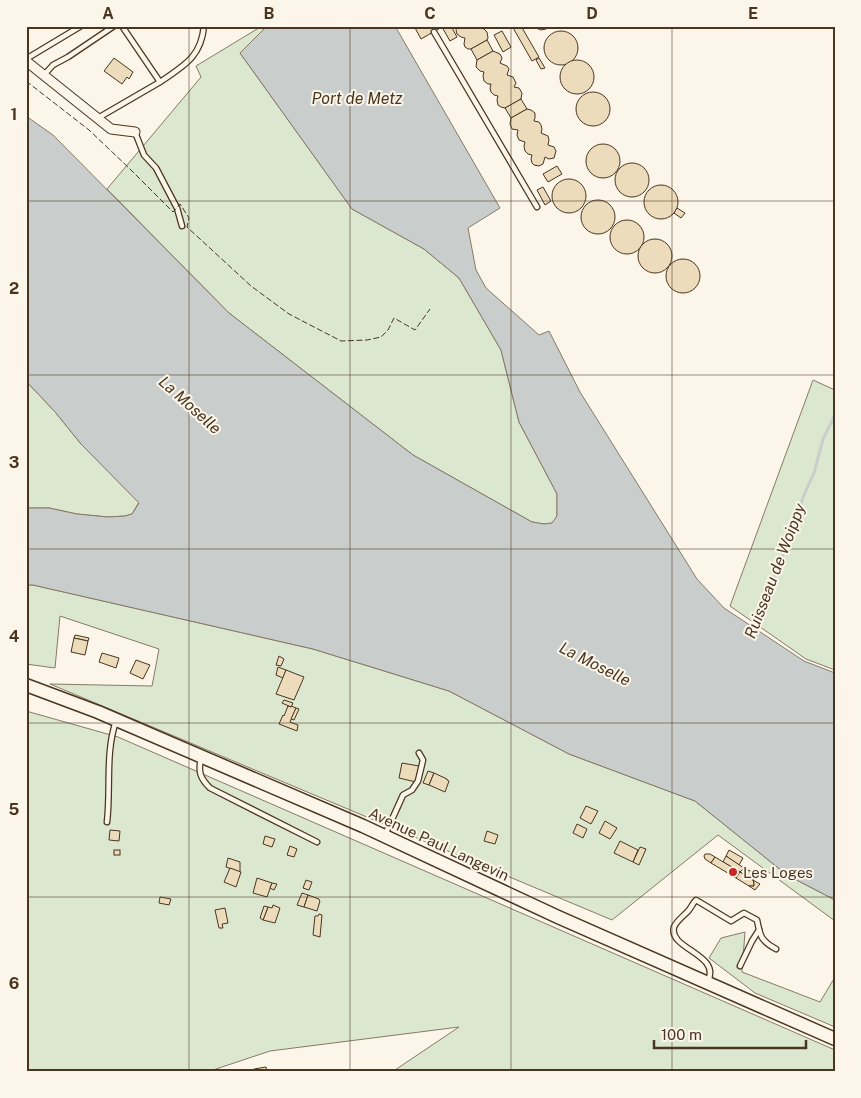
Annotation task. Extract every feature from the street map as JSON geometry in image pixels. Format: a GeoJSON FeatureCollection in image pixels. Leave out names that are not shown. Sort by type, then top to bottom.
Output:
{"type":"FeatureCollection","features":[{"type":"Feature","properties":{"kind":"main road","name":"Avenue Paul Langevin"},"geometry":{"type":"LineString","coordinates":[[26,685],[117,720],[384,836],[566,921],[835,1039]]}},
{"type":"Feature","properties":{"kind":"street"},"geometry":{"type":"LineString","coordinates":[[26,60],[111,129],[135,132]]}},
{"type":"Feature","properties":{"kind":"lane"},"geometry":{"type":"LineString","coordinates":[[26,60],[80,26]]}},
{"type":"Feature","properties":{"kind":"lane"},"geometry":{"type":"LineString","coordinates":[[44,75],[53,65],[114,26]]}},
{"type":"Feature","properties":{"kind":"lane"},"geometry":{"type":"LineString","coordinates":[[122,26],[160,82]]}},
{"type":"Feature","properties":{"kind":"lane"},"geometry":{"type":"LineString","coordinates":[[97,118],[160,82],[189,62],[198,48],[204,26]]}},
{"type":"Feature","properties":{"kind":"lane"},"geometry":{"type":"LineString","coordinates":[[434,32],[536,207]]}},
{"type":"Feature","properties":{"kind":"lane"},"geometry":{"type":"LineString","coordinates":[[135,132],[144,155],[156,168],[177,208],[182,226]]}},
{"type":"Feature","properties":{"kind":"lane"},"geometry":{"type":"LineString","coordinates":[[107,822],[110,745],[117,720]]}},
{"type":"Feature","properties":{"kind":"lane"},"geometry":{"type":"LineString","coordinates":[[384,836],[403,796],[412,790],[418,781],[423,760],[419,753]]}},
{"type":"Feature","properties":{"kind":"lane"},"geometry":{"type":"LineString","coordinates":[[201,757],[199,769],[203,781],[210,788],[317,842]]}},
{"type":"Feature","properties":{"kind":"lane"},"geometry":{"type":"LineString","coordinates":[[707,983],[710,976],[708,965],[703,959],[681,944],[674,933],[676,924],[696,900],[731,921],[744,913],[757,920],[762,939],[776,949]]}},
{"type":"Feature","properties":{"kind":"lane"},"geometry":{"type":"LineString","coordinates":[[740,966],[759,930]]}},
{"type":"Feature","properties":{"kind":"green space"},"geometry":{"type":"Polygon","coordinates":[[[262,26],[267,26],[240,53],[352,209],[424,249],[459,278],[501,350],[519,422],[557,494],[557,516],[553,523],[532,522],[413,455],[229,313],[107,189],[201,77],[196,66],[262,26]]]}},
{"type":"Feature","properties":{"kind":"green space"},"geometry":{"type":"Polygon","coordinates":[[[813,380],[835,390],[835,670],[806,659],[730,606],[813,380]]]}},
{"type":"Feature","properties":{"kind":"green space"},"geometry":{"type":"Polygon","coordinates":[[[26,381],[56,413],[81,444],[139,502],[132,514],[108,517],[77,514],[49,508],[26,508],[26,381]]]}},
{"type":"Feature","properties":{"kind":"green space"},"geometry":{"type":"Polygon","coordinates":[[[26,585],[33,585],[313,649],[449,691],[569,754],[695,801],[787,875],[835,900],[835,921],[718,835],[612,920],[50,684],[152,686],[159,649],[60,616],[55,668],[26,664],[26,585]]]}},
{"type":"Feature","properties":{"kind":"green space"},"geometry":{"type":"Polygon","coordinates":[[[26,711],[118,737],[835,1050],[835,1072],[392,1072],[459,1027],[270,1051],[207,1072],[26,1072],[26,711]]]}},
{"type":"Feature","properties":{"kind":"green space"},"geometry":{"type":"Polygon","coordinates":[[[745,932],[742,972],[820,1002],[835,977],[835,1027],[755,993],[709,958],[721,938],[745,932]]]}},
{"type":"Feature","properties":{"kind":"water"},"geometry":{"type":"Polygon","coordinates":[[[267,26],[395,26],[500,208],[468,228],[476,270],[486,288],[539,335],[549,331],[580,392],[697,579],[724,608],[804,661],[835,673],[835,900],[787,875],[695,801],[569,754],[449,691],[313,649],[33,585],[26,585],[26,508],[49,508],[77,514],[108,517],[132,514],[139,503],[81,444],[56,413],[26,381],[26,116],[53,135],[229,313],[413,455],[532,522],[552,523],[557,516],[557,494],[519,422],[501,350],[459,278],[424,249],[352,209],[240,53],[267,26]]]}},
{"type":"Feature","properties":{"kind":"building"},"geometry":{"type":"Polygon","coordinates":[[[414,26],[444,26],[421,39],[414,26]]]}},
{"type":"Feature","properties":{"kind":"building"},"geometry":{"type":"Polygon","coordinates":[[[451,26],[457,37],[450,41],[442,27],[451,26]]]}},
{"type":"Feature","properties":{"kind":"building"},"geometry":{"type":"Polygon","coordinates":[[[457,26],[481,26],[480,28],[487,32],[488,38],[468,49],[464,44],[465,38],[457,34],[457,26]]]}},
{"type":"Feature","properties":{"kind":"building"},"geometry":{"type":"Polygon","coordinates":[[[512,26],[521,26],[539,57],[532,61],[512,26]]]}},
{"type":"Feature","properties":{"kind":"building"},"geometry":{"type":"Polygon","coordinates":[[[531,26],[550,26],[541,30],[531,26]]]}},
{"type":"Feature","properties":{"kind":"building"},"geometry":{"type":"Polygon","coordinates":[[[502,31],[511,47],[503,52],[494,35],[502,31]]]}},
{"type":"Feature","properties":{"kind":"building"},"geometry":{"type":"Polygon","coordinates":[[[561,31],[573,36],[578,48],[573,60],[561,65],[549,60],[544,48],[549,36],[561,31]]]}},
{"type":"Feature","properties":{"kind":"building"},"geometry":{"type":"Polygon","coordinates":[[[487,40],[493,51],[477,60],[471,49],[487,40]]]}},
{"type":"Feature","properties":{"kind":"building"},"geometry":{"type":"Polygon","coordinates":[[[493,51],[500,54],[502,58],[500,63],[507,66],[509,69],[507,75],[513,77],[516,83],[514,87],[519,88],[522,93],[521,99],[505,108],[498,105],[498,96],[491,92],[491,84],[484,81],[484,72],[476,67],[477,60],[493,51]]]}},
{"type":"Feature","properties":{"kind":"building"},"geometry":{"type":"Polygon","coordinates":[[[114,58],[133,72],[129,79],[127,77],[122,84],[104,71],[114,58]]]}},
{"type":"Feature","properties":{"kind":"building"},"geometry":{"type":"Polygon","coordinates":[[[539,58],[545,68],[541,69],[536,60],[539,58]]]}},
{"type":"Feature","properties":{"kind":"building"},"geometry":{"type":"Polygon","coordinates":[[[577,60],[589,65],[594,77],[589,89],[577,94],[565,89],[560,77],[565,65],[577,60]]]}},
{"type":"Feature","properties":{"kind":"building"},"geometry":{"type":"Polygon","coordinates":[[[593,92],[605,97],[610,109],[605,121],[593,126],[581,121],[576,109],[581,97],[593,92]]]}},
{"type":"Feature","properties":{"kind":"building"},"geometry":{"type":"Polygon","coordinates":[[[521,99],[527,109],[511,118],[505,108],[521,99]]]}},
{"type":"Feature","properties":{"kind":"building"},"geometry":{"type":"Polygon","coordinates":[[[527,109],[535,113],[534,121],[539,122],[542,129],[541,133],[548,136],[548,145],[554,147],[556,151],[554,158],[549,159],[545,157],[543,164],[539,166],[532,163],[532,155],[525,151],[525,142],[519,140],[518,130],[512,129],[510,124],[511,118],[527,109]]]}},
{"type":"Feature","properties":{"kind":"building"},"geometry":{"type":"Polygon","coordinates":[[[603,144],[615,149],[620,161],[615,173],[603,178],[591,173],[586,161],[591,149],[603,144]]]}},
{"type":"Feature","properties":{"kind":"building"},"geometry":{"type":"Polygon","coordinates":[[[632,163],[644,168],[649,180],[644,192],[632,197],[620,192],[615,180],[620,168],[632,163]]]}},
{"type":"Feature","properties":{"kind":"building"},"geometry":{"type":"Polygon","coordinates":[[[557,166],[562,174],[548,182],[543,174],[557,166]]]}},
{"type":"Feature","properties":{"kind":"building"},"geometry":{"type":"Polygon","coordinates":[[[569,179],[581,184],[586,196],[581,208],[569,213],[557,208],[552,196],[557,184],[569,179]]]}},
{"type":"Feature","properties":{"kind":"building"},"geometry":{"type":"Polygon","coordinates":[[[661,185],[673,190],[678,202],[673,214],[661,219],[649,214],[644,202],[649,190],[661,185]]]}},
{"type":"Feature","properties":{"kind":"building"},"geometry":{"type":"Polygon","coordinates":[[[543,187],[551,201],[545,205],[537,190],[543,187]]]}},
{"type":"Feature","properties":{"kind":"building"},"geometry":{"type":"Polygon","coordinates":[[[598,200],[610,205],[615,217],[610,229],[598,234],[586,229],[581,217],[586,205],[598,200]]]}},
{"type":"Feature","properties":{"kind":"building"},"geometry":{"type":"Polygon","coordinates":[[[677,208],[685,213],[681,218],[674,213],[677,208]]]}},
{"type":"Feature","properties":{"kind":"building"},"geometry":{"type":"Polygon","coordinates":[[[627,220],[639,225],[644,237],[639,249],[627,254],[615,249],[610,237],[615,225],[627,220]]]}},
{"type":"Feature","properties":{"kind":"building"},"geometry":{"type":"Polygon","coordinates":[[[655,239],[667,244],[672,256],[667,268],[655,273],[643,268],[638,256],[643,244],[655,239]]]}},
{"type":"Feature","properties":{"kind":"building"},"geometry":{"type":"Polygon","coordinates":[[[683,259],[695,264],[700,276],[695,288],[683,293],[671,288],[666,276],[671,264],[683,259]]]}},
{"type":"Feature","properties":{"kind":"building"},"geometry":{"type":"Polygon","coordinates":[[[75,635],[89,638],[88,641],[74,638],[75,635]]]}},
{"type":"Feature","properties":{"kind":"building"},"geometry":{"type":"Polygon","coordinates":[[[74,638],[88,641],[85,655],[71,652],[74,638]]]}},
{"type":"Feature","properties":{"kind":"building"},"geometry":{"type":"Polygon","coordinates":[[[102,653],[119,658],[116,668],[99,662],[102,653]]]}},
{"type":"Feature","properties":{"kind":"building"},"geometry":{"type":"Polygon","coordinates":[[[279,656],[284,659],[281,666],[276,665],[279,656]]]}},
{"type":"Feature","properties":{"kind":"building"},"geometry":{"type":"Polygon","coordinates":[[[136,660],[150,665],[143,679],[130,673],[136,660]]]}},
{"type":"Feature","properties":{"kind":"building"},"geometry":{"type":"Polygon","coordinates":[[[278,667],[286,670],[283,678],[276,675],[278,667]]]}},
{"type":"Feature","properties":{"kind":"building"},"geometry":{"type":"Polygon","coordinates":[[[286,670],[304,677],[294,700],[276,694],[286,670]]]}},
{"type":"Feature","properties":{"kind":"building"},"geometry":{"type":"Polygon","coordinates":[[[284,700],[293,703],[291,707],[282,703],[284,700]]]}},
{"type":"Feature","properties":{"kind":"building"},"geometry":{"type":"Polygon","coordinates":[[[288,706],[296,708],[290,722],[298,725],[297,731],[279,724],[288,706]]]}},
{"type":"Feature","properties":{"kind":"building"},"geometry":{"type":"Polygon","coordinates":[[[296,708],[299,709],[294,720],[291,719],[296,708]]]}},
{"type":"Feature","properties":{"kind":"building"},"geometry":{"type":"Polygon","coordinates":[[[402,763],[419,766],[416,782],[399,778],[402,763]]]}},
{"type":"Feature","properties":{"kind":"building"},"geometry":{"type":"Polygon","coordinates":[[[428,771],[434,773],[429,785],[423,783],[428,771]]]}},
{"type":"Feature","properties":{"kind":"building"},"geometry":{"type":"Polygon","coordinates":[[[434,773],[449,781],[445,792],[429,785],[434,773]]]}},
{"type":"Feature","properties":{"kind":"building"},"geometry":{"type":"Polygon","coordinates":[[[586,806],[598,811],[591,824],[580,818],[586,806]]]}},
{"type":"Feature","properties":{"kind":"building"},"geometry":{"type":"Polygon","coordinates":[[[605,821],[617,828],[610,839],[599,833],[605,821]]]}},
{"type":"Feature","properties":{"kind":"building"},"geometry":{"type":"Polygon","coordinates":[[[577,824],[587,829],[583,838],[573,833],[577,824]]]}},
{"type":"Feature","properties":{"kind":"building"},"geometry":{"type":"Polygon","coordinates":[[[110,830],[120,831],[119,841],[109,840],[110,830]]]}},
{"type":"Feature","properties":{"kind":"building"},"geometry":{"type":"Polygon","coordinates":[[[487,831],[498,835],[495,844],[484,841],[487,831]]]}},
{"type":"Feature","properties":{"kind":"building"},"geometry":{"type":"Polygon","coordinates":[[[265,836],[275,839],[272,847],[263,844],[265,836]]]}},
{"type":"Feature","properties":{"kind":"building"},"geometry":{"type":"Polygon","coordinates":[[[620,841],[638,850],[633,862],[614,853],[620,841]]]}},
{"type":"Feature","properties":{"kind":"building"},"geometry":{"type":"Polygon","coordinates":[[[290,846],[297,849],[294,857],[287,855],[290,846]]]}},
{"type":"Feature","properties":{"kind":"building"},"geometry":{"type":"Polygon","coordinates":[[[640,847],[646,849],[639,865],[633,862],[640,847]]]}},
{"type":"Feature","properties":{"kind":"building"},"geometry":{"type":"Polygon","coordinates":[[[114,850],[120,850],[120,855],[114,855],[114,850]]]}},
{"type":"Feature","properties":{"kind":"building"},"geometry":{"type":"Polygon","coordinates":[[[729,850],[743,858],[739,865],[726,856],[729,850]]]}},
{"type":"Feature","properties":{"kind":"building"},"geometry":{"type":"Polygon","coordinates":[[[705,854],[715,857],[711,863],[705,859],[705,854]]]}},
{"type":"Feature","properties":{"kind":"building"},"geometry":{"type":"Polygon","coordinates":[[[726,856],[744,868],[740,872],[723,862],[726,856]]]}},
{"type":"Feature","properties":{"kind":"building"},"geometry":{"type":"Polygon","coordinates":[[[715,857],[740,872],[736,878],[711,863],[715,857]]]}},
{"type":"Feature","properties":{"kind":"building"},"geometry":{"type":"Polygon","coordinates":[[[228,858],[240,862],[240,872],[226,867],[228,858]]]}},
{"type":"Feature","properties":{"kind":"building"},"geometry":{"type":"Polygon","coordinates":[[[230,868],[241,872],[236,887],[224,882],[230,868]]]}},
{"type":"Feature","properties":{"kind":"building"},"geometry":{"type":"Polygon","coordinates":[[[744,868],[756,874],[753,880],[740,872],[744,868]]]}},
{"type":"Feature","properties":{"kind":"building"},"geometry":{"type":"Polygon","coordinates":[[[740,872],[753,880],[754,886],[749,886],[736,878],[740,872]]]}},
{"type":"Feature","properties":{"kind":"building"},"geometry":{"type":"Polygon","coordinates":[[[257,878],[272,883],[267,897],[253,893],[257,878]]]}},
{"type":"Feature","properties":{"kind":"building"},"geometry":{"type":"Polygon","coordinates":[[[306,880],[312,882],[309,890],[303,888],[306,880]]]}},
{"type":"Feature","properties":{"kind":"building"},"geometry":{"type":"Polygon","coordinates":[[[753,880],[760,884],[755,890],[749,886],[754,886],[753,880]]]}},
{"type":"Feature","properties":{"kind":"building"},"geometry":{"type":"Polygon","coordinates":[[[272,883],[277,884],[274,890],[270,888],[272,883]]]}},
{"type":"Feature","properties":{"kind":"building"},"geometry":{"type":"Polygon","coordinates":[[[302,893],[308,895],[304,907],[297,905],[302,893]]]}},
{"type":"Feature","properties":{"kind":"building"},"geometry":{"type":"Polygon","coordinates":[[[308,895],[319,899],[317,911],[304,907],[308,895]]]}},
{"type":"Feature","properties":{"kind":"building"},"geometry":{"type":"Polygon","coordinates":[[[160,897],[171,899],[169,905],[159,903],[160,897]]]}},
{"type":"Feature","properties":{"kind":"building"},"geometry":{"type":"Polygon","coordinates":[[[273,905],[280,908],[275,923],[263,920],[268,907],[272,908],[273,905]]]}},
{"type":"Feature","properties":{"kind":"building"},"geometry":{"type":"Polygon","coordinates":[[[264,906],[268,907],[263,920],[260,918],[264,906]]]}},
{"type":"Feature","properties":{"kind":"building"},"geometry":{"type":"Polygon","coordinates":[[[225,908],[228,923],[222,924],[223,928],[219,928],[215,910],[225,908]]]}},
{"type":"Feature","properties":{"kind":"building"},"geometry":{"type":"Polygon","coordinates":[[[322,915],[320,937],[313,935],[315,916],[322,915]]]}},
{"type":"Feature","properties":{"kind":"building"},"geometry":{"type":"Polygon","coordinates":[[[266,1067],[267,1072],[255,1072],[254,1069],[266,1067]]]}},
{"type":"Feature","properties":{"kind":"waterway","name":"Ruisseau de Woippy"},"geometry":{"type":"LineString","coordinates":[[753,631],[796,521],[803,497],[814,473],[823,439],[835,415]]}},
{"type":"Feature","properties":{"kind":"fence"},"geometry":{"type":"LineString","coordinates":[[26,81],[89,130],[173,212],[180,204],[189,218],[187,227],[251,286],[289,314],[341,341],[367,340],[381,337],[388,330],[394,318],[415,330],[430,309]]}},
{"type":"Feature","properties":{"kind":"place","name":"Les Loges"},"geometry":{"type":"Point","coordinates":[733,872]}},
{"type":"Feature","properties":{"kind":"water label","name":"Port de Metz"},"geometry":{"type":"Point","coordinates":[357,98]}},
{"type":"Feature","properties":{"kind":"water label","name":"La Moselle"},"geometry":{"type":"Point","coordinates":[190,405]}},
{"type":"Feature","properties":{"kind":"water label","name":"La Moselle"},"geometry":{"type":"Point","coordinates":[595,664]}}]}
